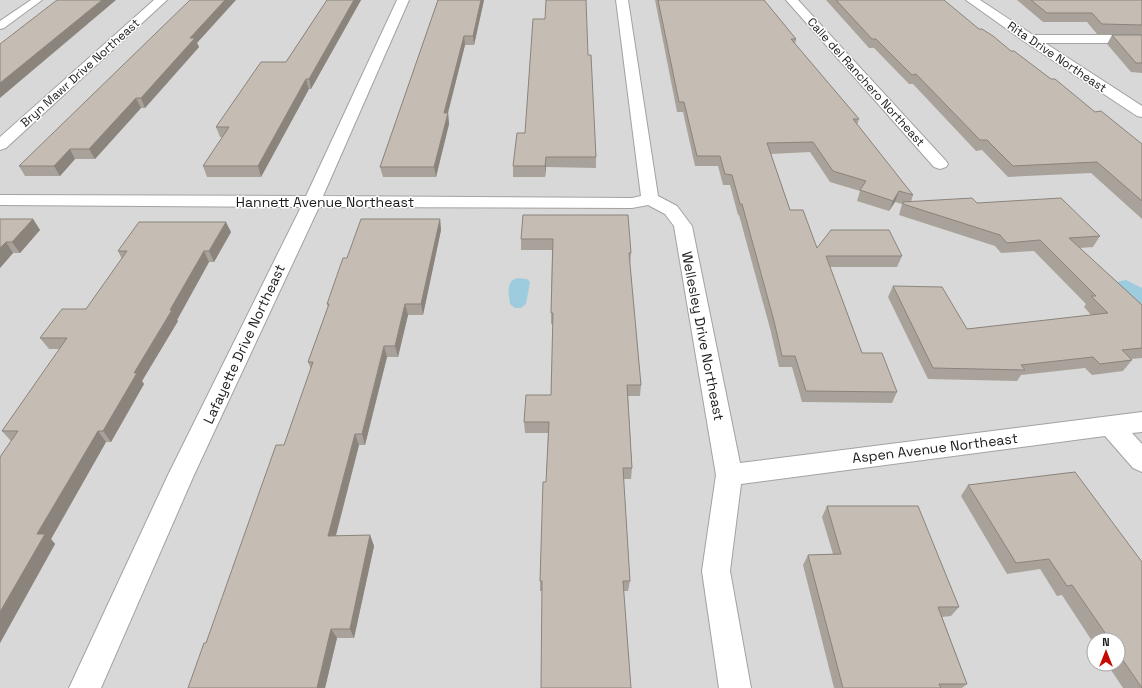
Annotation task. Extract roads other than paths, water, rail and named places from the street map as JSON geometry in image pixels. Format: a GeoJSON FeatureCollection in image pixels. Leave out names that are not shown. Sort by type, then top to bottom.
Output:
{"type":"FeatureCollection","features":[{"type":"Feature","properties":{"kind":"street","name":"Bryn Mawr Drive Northeast"},"geometry":{"type":"LineString","coordinates":[[0,145],[161,0]]}},
{"type":"Feature","properties":{"kind":"street","name":"Lafayette Drive Northeast"},"geometry":{"type":"LineString","coordinates":[[85,688],[181,476],[311,203],[403,0]]}},
{"type":"Feature","properties":{"kind":"street"},"geometry":{"type":"LineString","coordinates":[[622,0],[650,199]]}},
{"type":"Feature","properties":{"kind":"street","name":"Calle del Ranchero Northeast"},"geometry":{"type":"LineString","coordinates":[[792,0],[940,164]]}},
{"type":"Feature","properties":{"kind":"street","name":"Rita Drive Northeast"},"geometry":{"type":"LineString","coordinates":[[972,0],[1142,114]]}},
{"type":"Feature","properties":{"kind":"street"},"geometry":{"type":"LineString","coordinates":[[1029,39],[1142,39]]}},
{"type":"Feature","properties":{"kind":"street","name":"Hannett Avenue Northeast"},"geometry":{"type":"LineString","coordinates":[[0,200],[311,203],[632,203],[650,199]]}},
{"type":"Feature","properties":{"kind":"street","name":"Wellesley Drive Northeast"},"geometry":{"type":"LineString","coordinates":[[650,199],[672,210],[683,226],[729,475],[716,571],[735,688]]}},
{"type":"Feature","properties":{"kind":"street","name":"Aspen Avenue Northeast"},"geometry":{"type":"LineString","coordinates":[[729,475],[1142,422]]}},
{"type":"Feature","properties":{"kind":"street"},"geometry":{"type":"LineString","coordinates":[[1110,426],[1142,461]]}},
{"type":"Feature","properties":{"kind":"lane"},"geometry":{"type":"LineString","coordinates":[[0,26],[37,0]]}},
{"type":"Feature","properties":{"kind":"water"},"geometry":{"type":"Polygon","coordinates":[[[517,278],[527,279],[530,282],[526,304],[521,308],[515,308],[510,304],[509,285],[517,278]]]}},
{"type":"Feature","properties":{"kind":"water"},"geometry":{"type":"Polygon","coordinates":[[[1126,280],[1142,288],[1142,304],[1106,284],[1126,280]]]}}]}
